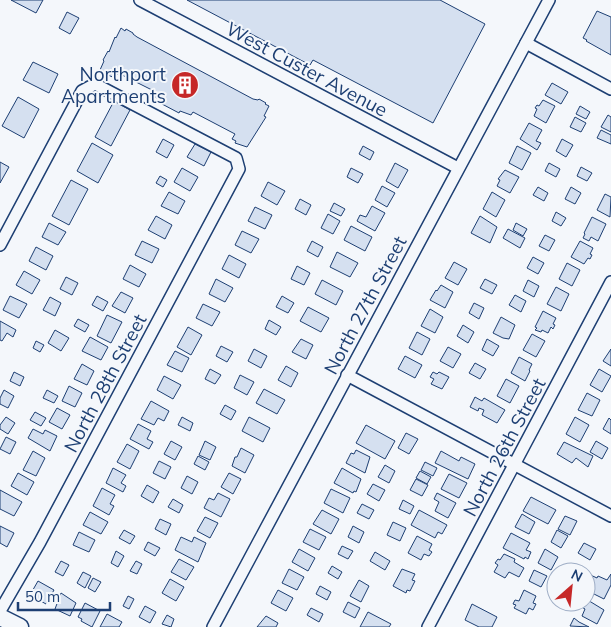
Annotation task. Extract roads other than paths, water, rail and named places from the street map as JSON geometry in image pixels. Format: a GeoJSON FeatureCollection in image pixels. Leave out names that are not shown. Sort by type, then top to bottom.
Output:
{"type":"FeatureCollection","features":[{"type":"Feature","properties":{"kind":"street","name":"West Custer Avenue"},"geometry":{"type":"LineString","coordinates":[[140,0],[458,168]]}},
{"type":"Feature","properties":{"kind":"street","name":"North 27th Street"},"geometry":{"type":"LineString","coordinates":[[213,627],[549,0]]}},
{"type":"Feature","properties":{"kind":"street"},"geometry":{"type":"LineString","coordinates":[[526,43],[611,89]]}},
{"type":"Feature","properties":{"kind":"street","name":"North 28th Street"},"geometry":{"type":"LineString","coordinates":[[0,245],[82,91],[95,84],[236,158],[239,169],[40,542],[0,611]]}},
{"type":"Feature","properties":{"kind":"street","name":"North 26th Street"},"geometry":{"type":"LineString","coordinates":[[428,627],[611,282]]}},
{"type":"Feature","properties":{"kind":"street"},"geometry":{"type":"LineString","coordinates":[[347,375],[611,516]]}},
{"type":"Feature","properties":{"kind":"street"},"geometry":{"type":"LineString","coordinates":[[0,617],[20,627]]}},
{"type":"Feature","properties":{"kind":"place","name":"Northport Apartments"},"geometry":{"type":"Point","coordinates":[185,85]}}]}
